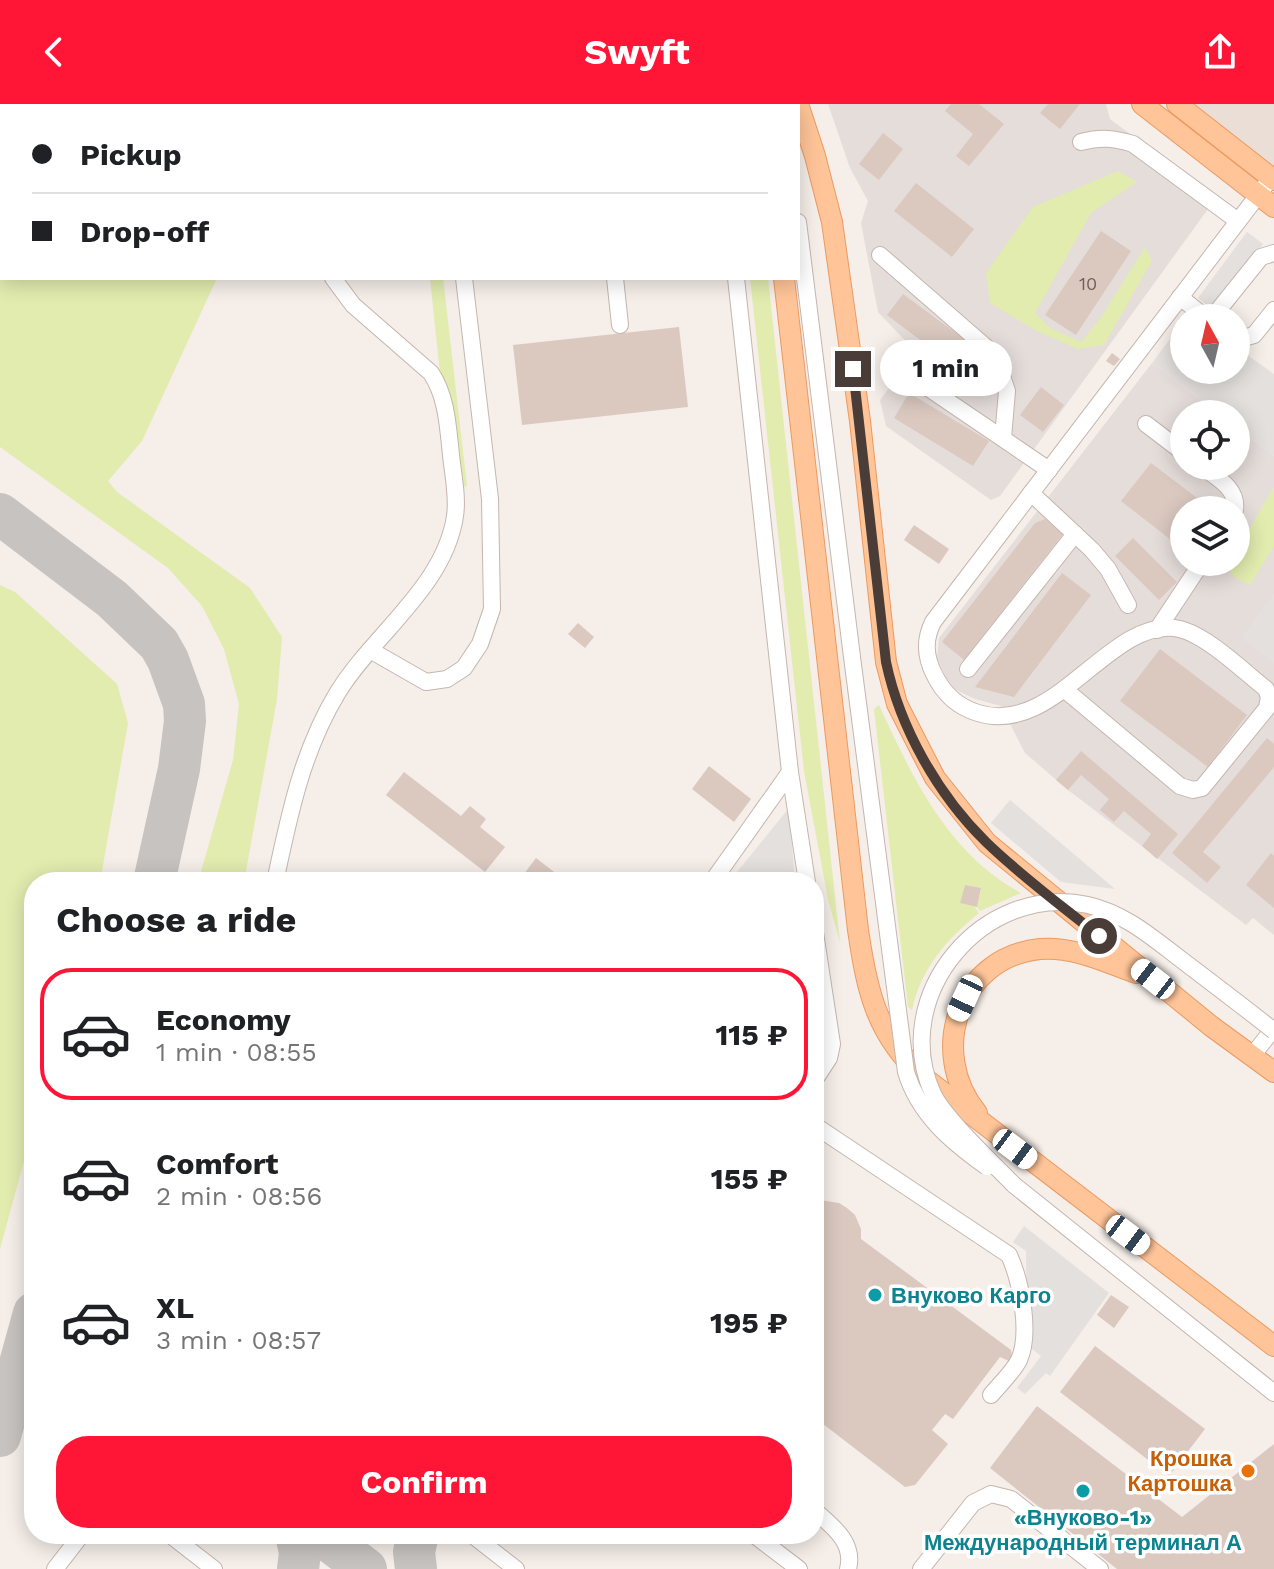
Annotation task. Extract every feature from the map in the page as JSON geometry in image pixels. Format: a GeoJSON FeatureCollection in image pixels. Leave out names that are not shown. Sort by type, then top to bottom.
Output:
{"type":"FeatureCollection","features":[{"type":"Feature","properties":{"kind":"main road"},"geometry":{"type":"LineString","coordinates":[[1142,104],[1269,190]]}},
{"type":"Feature","properties":{"kind":"main road"},"geometry":{"type":"LineString","coordinates":[[1177,104],[1269,190]]}},
{"type":"Feature","properties":{"kind":"main road"},"geometry":{"type":"LineString","coordinates":[[800,110],[832,222],[860,421],[886,662],[897,704],[935,778],[978,833],[1099,936],[1274,1072]]}},
{"type":"Feature","properties":{"kind":"main road"},"geometry":{"type":"LineString","coordinates":[[784,280],[858,930],[870,995],[879,1020],[906,1061],[1012,1147],[1274,1346]]}},
{"type":"Feature","properties":{"kind":"main road"},"geometry":{"type":"LineString","coordinates":[[1012,1147],[973,1108],[961,1085],[954,1061],[954,1026],[965,998],[979,978],[1012,956],[1052,948],[1075,951],[1153,979]]}},
{"type":"Feature","properties":{"kind":"main road"},"geometry":{"type":"LineString","coordinates":[[1244,1323],[1274,1365]]}},
{"type":"Feature","properties":{"kind":"street"},"geometry":{"type":"LineString","coordinates":[[1081,142],[1115,138],[1133,144],[1238,221]]}},
{"type":"Feature","properties":{"kind":"street"},"geometry":{"type":"LineString","coordinates":[[1064,689],[1180,786],[1193,790],[1202,788],[1267,708],[1269,697],[1266,689],[1196,635],[1175,628],[1135,636],[1035,707],[1020,712],[984,715],[962,707],[943,690],[927,656],[927,633],[1238,221],[1269,190]]}},
{"type":"Feature","properties":{"kind":"street"},"geometry":{"type":"LineString","coordinates":[[800,238],[906,1072],[921,1106],[946,1134],[1274,1393]]}},
{"type":"Feature","properties":{"kind":"street"},"geometry":{"type":"LineString","coordinates":[[1221,304],[1261,257],[1274,253]]}},
{"type":"Feature","properties":{"kind":"street"},"geometry":{"type":"LineString","coordinates":[[880,255],[995,355],[1007,391],[1003,438]]}},
{"type":"Feature","properties":{"kind":"street"},"geometry":{"type":"LineString","coordinates":[[277,872],[299,777],[339,691],[420,592],[445,550],[455,517],[442,396],[431,373],[353,305],[334,280]]}},
{"type":"Feature","properties":{"kind":"street"},"geometry":{"type":"LineString","coordinates":[[370,650],[426,682],[447,679],[464,668],[480,644],[492,609],[490,499],[464,280]]}},
{"type":"Feature","properties":{"kind":"street"},"geometry":{"type":"LineString","coordinates":[[615,280],[620,325]]}},
{"type":"Feature","properties":{"kind":"street"},"geometry":{"type":"LineString","coordinates":[[736,280],[790,772],[805,872]]}},
{"type":"Feature","properties":{"kind":"street"},"geometry":{"type":"LineString","coordinates":[[1178,300],[1182,304]]}},
{"type":"Feature","properties":{"kind":"street"},"geometry":{"type":"LineString","coordinates":[[1178,300],[1185,304]]}},
{"type":"Feature","properties":{"kind":"street"},"geometry":{"type":"LineString","coordinates":[[1250,336],[1274,310]]}},
{"type":"Feature","properties":{"kind":"street"},"geometry":{"type":"LineString","coordinates":[[918,381],[1049,470]]}},
{"type":"Feature","properties":{"kind":"street"},"geometry":{"type":"LineString","coordinates":[[1146,424],[1170,442]]}},
{"type":"Feature","properties":{"kind":"street"},"geometry":{"type":"LineString","coordinates":[[1219,480],[1235,496]]}},
{"type":"Feature","properties":{"kind":"street"},"geometry":{"type":"LineString","coordinates":[[1031,493],[1108,569],[1128,605]]}},
{"type":"Feature","properties":{"kind":"street"},"geometry":{"type":"LineString","coordinates":[[968,669],[1075,534]]}},
{"type":"Feature","properties":{"kind":"street"},"geometry":{"type":"LineString","coordinates":[[1157,630],[1193,576]]}},
{"type":"Feature","properties":{"kind":"street"},"geometry":{"type":"LineString","coordinates":[[719,872],[790,772]]}},
{"type":"Feature","properties":{"kind":"street"},"geometry":{"type":"LineString","coordinates":[[1014,1185],[933,1095],[925,1063],[924,1024],[935,984],[957,949],[989,922],[1029,906],[1051,902],[1087,905],[1122,917],[1274,1029],[1252,1056]]}},
{"type":"Feature","properties":{"kind":"street"},"geometry":{"type":"LineString","coordinates":[[824,992],[832,1044],[824,1066]]}},
{"type":"Feature","properties":{"kind":"street"},"geometry":{"type":"LineString","coordinates":[[824,1042],[832,1044]]}},
{"type":"Feature","properties":{"kind":"street"},"geometry":{"type":"LineString","coordinates":[[824,1132],[1009,1255],[1022,1301],[1022,1343],[1019,1360],[991,1395]]}},
{"type":"Feature","properties":{"kind":"street"},"geometry":{"type":"LineString","coordinates":[[921,1569],[973,1503],[991,1494],[1011,1499],[1100,1569]]}},
{"type":"Feature","properties":{"kind":"street"},"geometry":{"type":"LineString","coordinates":[[824,1520],[843,1538],[850,1558],[848,1569]]}},
{"type":"Feature","properties":{"kind":"street"},"geometry":{"type":"LineString","coordinates":[[55,1569],[74,1544]]}},
{"type":"Feature","properties":{"kind":"street"},"geometry":{"type":"LineString","coordinates":[[182,1544],[214,1569]]}},
{"type":"Feature","properties":{"kind":"street"},"geometry":{"type":"LineString","coordinates":[[484,1544],[516,1569]]}},
{"type":"Feature","properties":{"kind":"street"},"geometry":{"type":"LineString","coordinates":[[766,1544],[799,1569]]}},
{"type":"Feature","properties":{"kind":"shaded area"},"geometry":{"type":"Polygon","coordinates":[[[828,104],[1106,104],[1110,119],[1216,198],[1000,496],[991,500],[886,426],[880,400],[916,352],[878,312],[861,223],[868,201],[850,168],[828,104]]]}},
{"type":"Feature","properties":{"kind":"shaded area"},"geometry":{"type":"Polygon","coordinates":[[[1195,104],[1274,104],[1274,167],[1195,104]]]}},
{"type":"Feature","properties":{"kind":"shaded area"},"geometry":{"type":"Polygon","coordinates":[[[1247,232],[1263,244],[1218,304],[1206,304],[1198,298],[1247,232]]]}},
{"type":"Feature","properties":{"kind":"shaded area"},"geometry":{"type":"Polygon","coordinates":[[[1170,339],[1170,377],[1152,363],[1170,339]]]}},
{"type":"Feature","properties":{"kind":"shaded area"},"geometry":{"type":"Polygon","coordinates":[[[1250,357],[1274,374],[1274,456],[1250,438],[1250,400],[1201,400],[1180,384],[1250,384],[1250,357]]]}},
{"type":"Feature","properties":{"kind":"shaded area"},"geometry":{"type":"Polygon","coordinates":[[[1152,363],[1170,377],[1170,384],[1180,384],[1201,400],[1170,400],[1170,480],[1250,480],[1250,438],[1274,456],[1274,935],[1253,918],[1246,925],[1068,790],[1025,753],[1001,706],[956,690],[946,678],[937,657],[939,638],[1152,363]]]}},
{"type":"Feature","properties":{"kind":"shaded area"},"geometry":{"type":"Polygon","coordinates":[[[1274,594],[1274,663],[1241,638],[1274,594]]]}},
{"type":"Feature","properties":{"kind":"shaded area"},"geometry":{"type":"Polygon","coordinates":[[[1010,800],[1115,889],[1061,882],[991,823],[1010,800]]]}},
{"type":"Feature","properties":{"kind":"shaded area"},"geometry":{"type":"Polygon","coordinates":[[[789,808],[794,872],[737,872],[789,808]]]}},
{"type":"Feature","properties":{"kind":"shaded area"},"geometry":{"type":"Polygon","coordinates":[[[1024,1226],[1109,1293],[1050,1376],[1046,1373],[1025,1394],[1017,1388],[1041,1356],[1027,1345],[1026,1251],[1013,1242],[1024,1226]]]}},
{"type":"Feature","properties":{"kind":"green space"},"geometry":{"type":"Polygon","coordinates":[[[1118,171],[1137,182],[1091,213],[1035,313],[1051,329],[1082,342],[1145,247],[1152,261],[1104,345],[1078,349],[1035,330],[990,303],[986,273],[1033,207],[1118,171]]]}},
{"type":"Feature","properties":{"kind":"green space"},"geometry":{"type":"Polygon","coordinates":[[[0,280],[216,280],[142,441],[108,481],[117,492],[250,588],[282,637],[277,699],[246,872],[201,872],[233,760],[239,704],[224,649],[202,606],[168,568],[0,447],[0,280]]]}},
{"type":"Feature","properties":{"kind":"green space"},"geometry":{"type":"Polygon","coordinates":[[[430,280],[443,280],[467,486],[452,489],[430,280]]]}},
{"type":"Feature","properties":{"kind":"green space"},"geometry":{"type":"Polygon","coordinates":[[[750,280],[768,280],[840,943],[828,899],[804,771],[750,280]]]}},
{"type":"Feature","properties":{"kind":"green space"},"geometry":{"type":"Polygon","coordinates":[[[1274,487],[1274,546],[1250,585],[1233,576],[1250,576],[1250,527],[1274,487]]]}},
{"type":"Feature","properties":{"kind":"green space"},"geometry":{"type":"Polygon","coordinates":[[[0,585],[15,592],[117,684],[128,723],[102,872],[24,872],[24,1161],[0,1249],[0,585]]]}},
{"type":"Feature","properties":{"kind":"green space"},"geometry":{"type":"Polygon","coordinates":[[[879,705],[919,786],[953,835],[995,877],[1021,893],[980,911],[977,907],[981,889],[965,885],[961,903],[974,906],[979,913],[956,933],[937,956],[922,981],[912,1010],[908,1007],[874,709],[879,705]]]}},
{"type":"Feature","properties":{"kind":"building"},"geometry":{"type":"Polygon","coordinates":[[[951,104],[979,104],[1004,124],[969,166],[956,156],[973,134],[945,111],[951,104]]]}},
{"type":"Feature","properties":{"kind":"building"},"geometry":{"type":"Polygon","coordinates":[[[1048,104],[1080,104],[1060,129],[1040,113],[1048,104]]]}},
{"type":"Feature","properties":{"kind":"building"},"geometry":{"type":"Polygon","coordinates":[[[883,133],[903,149],[879,180],[859,164],[883,133]]]}},
{"type":"Feature","properties":{"kind":"building"},"geometry":{"type":"Polygon","coordinates":[[[916,183],[974,229],[952,257],[894,211],[916,183]]]}},
{"type":"Feature","properties":{"kind":"building"},"geometry":{"type":"Polygon","coordinates":[[[1101,231],[1131,251],[1076,335],[1045,315],[1101,231]]]}},
{"type":"Feature","properties":{"kind":"building"},"geometry":{"type":"Polygon","coordinates":[[[903,294],[968,342],[952,364],[887,315],[903,294]]]}},
{"type":"Feature","properties":{"kind":"building"},"geometry":{"type":"Polygon","coordinates":[[[679,327],[688,407],[522,425],[513,345],[679,327]]]}},
{"type":"Feature","properties":{"kind":"building"},"geometry":{"type":"Polygon","coordinates":[[[1112,353],[1120,359],[1114,366],[1106,361],[1112,353]]]}},
{"type":"Feature","properties":{"kind":"building"},"geometry":{"type":"Polygon","coordinates":[[[1041,387],[1064,405],[1043,432],[1020,415],[1041,387]]]}},
{"type":"Feature","properties":{"kind":"building"},"geometry":{"type":"Polygon","coordinates":[[[909,393],[989,441],[973,466],[894,418],[909,393]]]}},
{"type":"Feature","properties":{"kind":"building"},"geometry":{"type":"Polygon","coordinates":[[[1151,463],[1195,496],[1170,496],[1170,539],[1121,501],[1151,463]]]}},
{"type":"Feature","properties":{"kind":"building"},"geometry":{"type":"Polygon","coordinates":[[[1045,519],[1063,534],[964,660],[942,642],[1035,523],[1045,519]]]}},
{"type":"Feature","properties":{"kind":"building"},"geometry":{"type":"Polygon","coordinates":[[[914,525],[949,549],[939,564],[904,540],[914,525]]]}},
{"type":"Feature","properties":{"kind":"building"},"geometry":{"type":"Polygon","coordinates":[[[1133,538],[1177,582],[1159,600],[1115,556],[1133,538]]]}},
{"type":"Feature","properties":{"kind":"building"},"geometry":{"type":"Polygon","coordinates":[[[1062,573],[1091,595],[1014,697],[975,687],[1062,573]]]}},
{"type":"Feature","properties":{"kind":"building"},"geometry":{"type":"Polygon","coordinates":[[[578,623],[594,637],[585,648],[568,634],[578,623]]]}},
{"type":"Feature","properties":{"kind":"building"},"geometry":{"type":"Polygon","coordinates":[[[1160,649],[1247,715],[1208,767],[1120,701],[1160,649]]]}},
{"type":"Feature","properties":{"kind":"building"},"geometry":{"type":"Polygon","coordinates":[[[1267,738],[1274,744],[1274,767],[1203,852],[1221,867],[1207,883],[1172,853],[1267,738]]]}},
{"type":"Feature","properties":{"kind":"building"},"geometry":{"type":"Polygon","coordinates":[[[1081,751],[1178,834],[1157,859],[1142,846],[1151,834],[1124,811],[1114,822],[1100,810],[1109,799],[1081,775],[1068,790],[1056,780],[1081,751]]]}},
{"type":"Feature","properties":{"kind":"building"},"geometry":{"type":"Polygon","coordinates":[[[709,766],[751,799],[734,822],[692,789],[709,766]]]}},
{"type":"Feature","properties":{"kind":"building"},"geometry":{"type":"Polygon","coordinates":[[[404,772],[461,816],[470,806],[486,819],[480,827],[505,847],[485,872],[386,795],[404,772]]]}},
{"type":"Feature","properties":{"kind":"building"},"geometry":{"type":"Polygon","coordinates":[[[1271,853],[1274,856],[1274,908],[1246,885],[1271,853]]]}},
{"type":"Feature","properties":{"kind":"building"},"geometry":{"type":"Polygon","coordinates":[[[536,858],[554,872],[526,872],[536,858]]]}},
{"type":"Feature","properties":{"kind":"building"},"geometry":{"type":"Polygon","coordinates":[[[965,885],[981,888],[977,907],[960,903],[965,885]]]}},
{"type":"Feature","properties":{"kind":"building","name":"Внуково Карго"},"geometry":{"type":"Polygon","coordinates":[[[824,1201],[847,1208],[855,1215],[861,1229],[861,1239],[1011,1350],[1009,1361],[1000,1357],[953,1419],[945,1414],[932,1430],[948,1444],[915,1485],[905,1487],[824,1425],[824,1201]]]}},
{"type":"Feature","properties":{"kind":"building"},"geometry":{"type":"Polygon","coordinates":[[[1111,1295],[1129,1307],[1114,1328],[1097,1315],[1111,1295]]]}},
{"type":"Feature","properties":{"kind":"building"},"geometry":{"type":"Polygon","coordinates":[[[1095,1346],[1205,1429],[1169,1476],[1060,1392],[1095,1346]]]}},
{"type":"Feature","properties":{"kind":"building","name":"«Внуково-1» Международный терминал А"},"geometry":{"type":"Polygon","coordinates":[[[1037,1406],[1182,1517],[1274,1444],[1274,1569],[1117,1569],[990,1468],[1037,1406]]]}},
{"type":"Feature","properties":{"kind":"taxiway"},"geometry":{"type":"LineString","coordinates":[[0,514],[112,599],[159,644],[168,660],[184,704],[185,721],[179,769],[156,872]]}},
{"type":"Feature","properties":{"kind":"taxiway"},"geometry":{"type":"LineString","coordinates":[[0,1436],[24,1349]]}},
{"type":"Feature","properties":{"kind":"taxiway"},"geometry":{"type":"LineString","coordinates":[[298,1544],[298,1569]]}},
{"type":"Feature","properties":{"kind":"taxiway"},"geometry":{"type":"LineString","coordinates":[[333,1544],[366,1569]]}},
{"type":"Feature","properties":{"kind":"taxiway"},"geometry":{"type":"LineString","coordinates":[[416,1544],[416,1569]]}},
{"type":"Feature","properties":{"kind":"place","name":"Внуково Карго"},"geometry":{"type":"Point","coordinates":[875,1295]}},
{"type":"Feature","properties":{"kind":"place","name":"Крошка Картошка"},"geometry":{"type":"Point","coordinates":[1248,1471]}},
{"type":"Feature","properties":{"kind":"place","name":"«Внуково-1» Международный терминал А"},"geometry":{"type":"Point","coordinates":[1083,1491]}},
{"type":"Feature","properties":{"kind":"route"},"geometry":{"type":"LineString","coordinates":[[853,369],[886,662],[897,704],[935,778],[978,833],[1099,936]]}}]}
